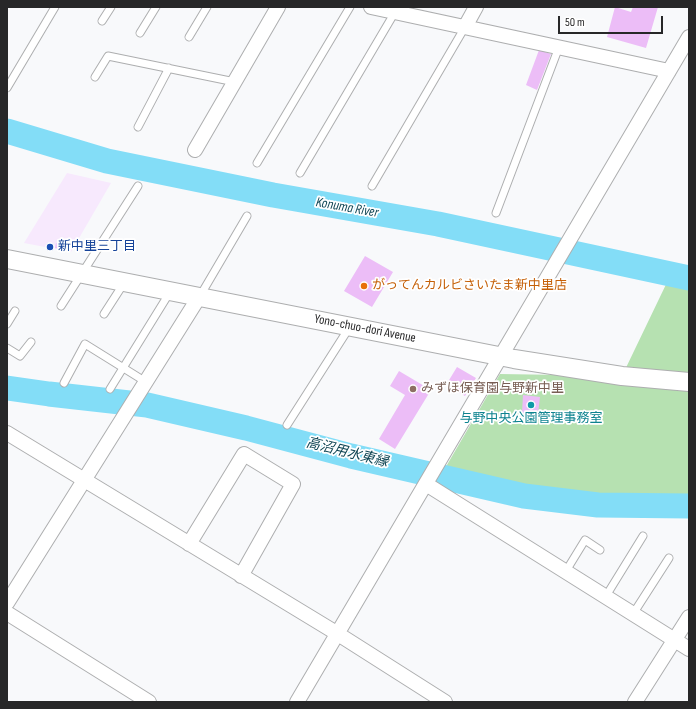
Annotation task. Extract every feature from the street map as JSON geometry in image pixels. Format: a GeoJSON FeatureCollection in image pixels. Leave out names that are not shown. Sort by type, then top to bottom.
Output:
{"type":"FeatureCollection","features":[{"type":"Feature","properties":{"kind":"street"},"geometry":{"type":"LineString","coordinates":[[195,150],[278,7]]}},
{"type":"Feature","properties":{"kind":"street"},"geometry":{"type":"LineString","coordinates":[[371,7],[669,71]]}},
{"type":"Feature","properties":{"kind":"street"},"geometry":{"type":"LineString","coordinates":[[465,27],[476,7]]}},
{"type":"Feature","properties":{"kind":"street"},"geometry":{"type":"LineString","coordinates":[[297,702],[689,37]]}},
{"type":"Feature","properties":{"kind":"street","name":"Yono-chuo-dori Avenue"},"geometry":{"type":"LineString","coordinates":[[7,259],[501,356],[622,376],[689,382]]}},
{"type":"Feature","properties":{"kind":"street"},"geometry":{"type":"LineString","coordinates":[[7,603],[199,297]]}},
{"type":"Feature","properties":{"kind":"street"},"geometry":{"type":"LineString","coordinates":[[7,433],[338,634],[436,700]]}},
{"type":"Feature","properties":{"kind":"street"},"geometry":{"type":"LineString","coordinates":[[189,544],[244,454],[293,484],[242,576]]}},
{"type":"Feature","properties":{"kind":"street"},"geometry":{"type":"LineString","coordinates":[[429,478],[566,571],[689,649]]}},
{"type":"Feature","properties":{"kind":"street"},"geometry":{"type":"LineString","coordinates":[[7,613],[149,702]]}},
{"type":"Feature","properties":{"kind":"street"},"geometry":{"type":"LineString","coordinates":[[635,702],[689,618]]}},
{"type":"Feature","properties":{"kind":"lane"},"geometry":{"type":"LineString","coordinates":[[7,88],[55,7]]}},
{"type":"Feature","properties":{"kind":"lane"},"geometry":{"type":"LineString","coordinates":[[102,22],[111,7]]}},
{"type":"Feature","properties":{"kind":"lane"},"geometry":{"type":"LineString","coordinates":[[140,33],[156,7]]}},
{"type":"Feature","properties":{"kind":"lane"},"geometry":{"type":"LineString","coordinates":[[189,37],[207,7]]}},
{"type":"Feature","properties":{"kind":"lane"},"geometry":{"type":"LineString","coordinates":[[257,163],[350,7]]}},
{"type":"Feature","properties":{"kind":"lane"},"geometry":{"type":"LineString","coordinates":[[300,173],[396,12]]}},
{"type":"Feature","properties":{"kind":"lane"},"geometry":{"type":"LineString","coordinates":[[372,186],[465,27]]}},
{"type":"Feature","properties":{"kind":"lane"},"geometry":{"type":"LineString","coordinates":[[496,213],[559,47]]}},
{"type":"Feature","properties":{"kind":"lane"},"geometry":{"type":"LineString","coordinates":[[95,77],[108,56],[234,82]]}},
{"type":"Feature","properties":{"kind":"lane"},"geometry":{"type":"LineString","coordinates":[[138,127],[169,68]]}},
{"type":"Feature","properties":{"kind":"lane"},"geometry":{"type":"LineString","coordinates":[[61,306],[83,274],[138,186]]}},
{"type":"Feature","properties":{"kind":"lane"},"geometry":{"type":"LineString","coordinates":[[199,297],[248,216]]}},
{"type":"Feature","properties":{"kind":"lane"},"geometry":{"type":"LineString","coordinates":[[104,314],[124,282]]}},
{"type":"Feature","properties":{"kind":"lane"},"geometry":{"type":"LineString","coordinates":[[110,390],[122,367],[170,292]]}},
{"type":"Feature","properties":{"kind":"lane"},"geometry":{"type":"LineString","coordinates":[[7,324],[15,311]]}},
{"type":"Feature","properties":{"kind":"lane"},"geometry":{"type":"LineString","coordinates":[[287,425],[350,326]]}},
{"type":"Feature","properties":{"kind":"lane"},"geometry":{"type":"LineString","coordinates":[[7,348],[20,356],[31,342]]}},
{"type":"Feature","properties":{"kind":"lane"},"geometry":{"type":"LineString","coordinates":[[64,383],[86,344],[146,382]]}},
{"type":"Feature","properties":{"kind":"lane"},"geometry":{"type":"LineString","coordinates":[[606,596],[643,536]]}},
{"type":"Feature","properties":{"kind":"lane"},"geometry":{"type":"LineString","coordinates":[[566,571],[585,540],[600,550]]}},
{"type":"Feature","properties":{"kind":"lane"},"geometry":{"type":"LineString","coordinates":[[633,614],[669,558]]}},
{"type":"Feature","properties":{"kind":"shaded area"},"geometry":{"type":"Polygon","coordinates":[[[67,173],[111,183],[71,252],[24,243],[67,173]]]}},
{"type":"Feature","properties":{"kind":"green space"},"geometry":{"type":"Polygon","coordinates":[[[671,274],[689,277],[689,499],[600,496],[525,490],[444,470],[500,374],[622,376],[671,274]]]}},
{"type":"Feature","properties":{"kind":"building"},"geometry":{"type":"Polygon","coordinates":[[[615,7],[631,12],[633,7],[658,7],[646,48],[607,37],[615,7]]]}},
{"type":"Feature","properties":{"kind":"building"},"geometry":{"type":"Polygon","coordinates":[[[539,50],[551,54],[537,90],[526,85],[539,50]]]}},
{"type":"Feature","properties":{"kind":"building"},"geometry":{"type":"Polygon","coordinates":[[[56,243],[68,245],[67,250],[55,248],[56,243]]]}},
{"type":"Feature","properties":{"kind":"building"},"geometry":{"type":"Polygon","coordinates":[[[365,256],[393,272],[372,307],[344,291],[365,256]]]}},
{"type":"Feature","properties":{"kind":"building"},"geometry":{"type":"Polygon","coordinates":[[[457,367],[476,378],[465,396],[446,385],[457,367]]]}},
{"type":"Feature","properties":{"kind":"building"},"geometry":{"type":"Polygon","coordinates":[[[399,371],[431,390],[395,449],[379,439],[405,395],[390,386],[399,371]]]}},
{"type":"Feature","properties":{"kind":"building","name":"与野中央公園管理事務室"},"geometry":{"type":"Polygon","coordinates":[[[523,395],[540,397],[538,414],[522,413],[523,395]]]}},
{"type":"Feature","properties":{"kind":"waterway","name":"Konuma River"},"geometry":{"type":"LineString","coordinates":[[7,131],[107,161],[273,195],[438,224],[689,278]]}},
{"type":"Feature","properties":{"kind":"waterway","name":"高沼用水東縁"},"geometry":{"type":"LineString","coordinates":[[7,388],[147,405],[246,428],[351,456],[524,496],[598,505],[689,506]]}},
{"type":"Feature","properties":{"kind":"place","name":"新中里三丁目"},"geometry":{"type":"Point","coordinates":[50,247]}},
{"type":"Feature","properties":{"kind":"place","name":"がってんカルビさいたま新中里店"},"geometry":{"type":"Point","coordinates":[364,286]}},
{"type":"Feature","properties":{"kind":"place","name":"みずほ保育園与野新中里"},"geometry":{"type":"Point","coordinates":[413,389]}},
{"type":"Feature","properties":{"kind":"place","name":"与野中央公園管理事務室"},"geometry":{"type":"Point","coordinates":[531,405]}}]}
